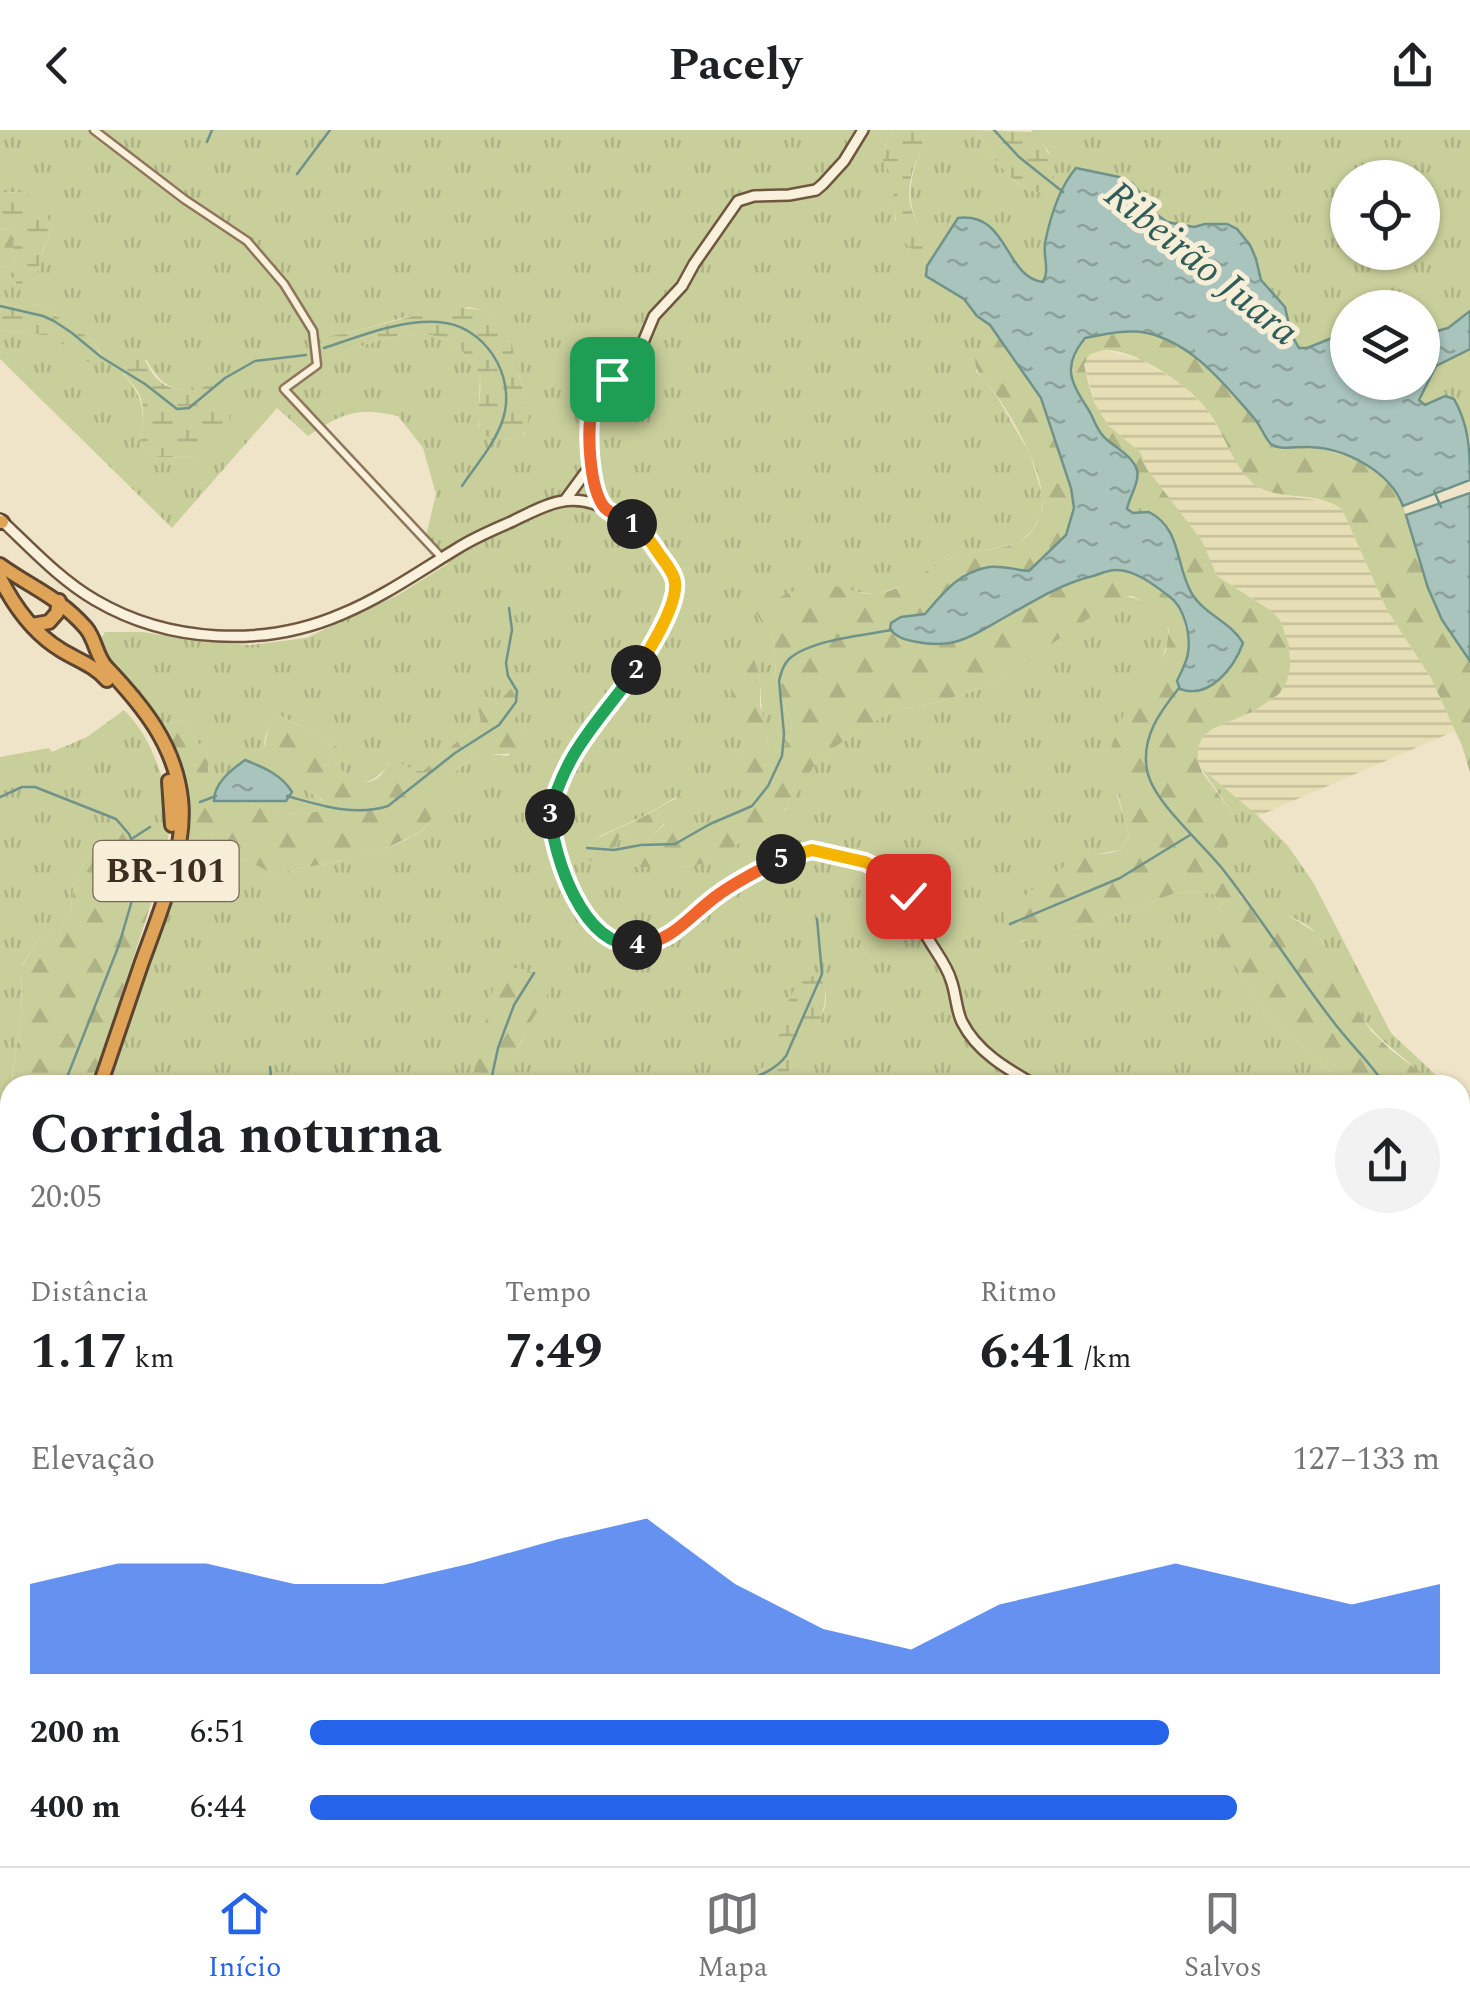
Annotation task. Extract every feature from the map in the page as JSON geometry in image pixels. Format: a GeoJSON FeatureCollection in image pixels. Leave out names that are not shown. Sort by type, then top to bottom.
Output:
{"type":"FeatureCollection","features":[{"type":"Feature","properties":{"kind":"highway","name":"BR-101"},"geometry":{"type":"LineString","coordinates":[[0,566],[59,601],[90,633],[102,664],[154,722],[173,764],[181,800],[173,871],[100,1075]]}},
{"type":"Feature","properties":{"kind":"highway","name":"BR-101"},"geometry":{"type":"LineString","coordinates":[[0,578],[14,606],[32,625],[58,649],[98,669],[128,701],[156,744],[171,793],[173,834],[167,868],[99,1075]]}},
{"type":"Feature","properties":{"kind":"highway"},"geometry":{"type":"LineString","coordinates":[[32,625],[49,622],[59,601]]}},
{"type":"Feature","properties":{"kind":"street"},"geometry":{"type":"LineString","coordinates":[[94,130],[246,241],[284,284],[313,331],[316,365],[284,390],[442,558]]}},
{"type":"Feature","properties":{"kind":"street"},"geometry":{"type":"LineString","coordinates":[[604,507],[594,484],[590,426],[592,406],[601,390],[630,367],[654,316],[682,286],[738,201],[816,190],[844,161],[863,130]]}},
{"type":"Feature","properties":{"kind":"street"},"geometry":{"type":"LineString","coordinates":[[566,499],[592,464]]}},
{"type":"Feature","properties":{"kind":"street"},"geometry":{"type":"LineString","coordinates":[[1,521],[61,576],[123,614],[153,624],[224,637],[269,636],[304,629],[343,614],[461,546],[550,504],[566,499],[604,507],[642,530],[666,562],[675,582],[668,613],[648,652],[584,736],[556,788],[550,814],[553,840],[563,875],[588,917],[606,936],[627,945],[652,944],[671,934],[717,896],[783,858],[812,850],[865,862],[889,874],[908,896],[950,976],[960,1020],[982,1050],[1020,1075]]}},
{"type":"Feature","properties":{"kind":"shaded area"},"geometry":{"type":"Polygon","coordinates":[[[1104,350],[1142,360],[1180,383],[1207,409],[1248,479],[1261,488],[1333,502],[1342,509],[1387,610],[1431,678],[1455,731],[1258,816],[1201,768],[1198,748],[1202,738],[1279,694],[1287,681],[1289,645],[1281,622],[1217,576],[1147,469],[1141,453],[1108,425],[1095,404],[1084,365],[1089,355],[1104,350]]]}},
{"type":"Feature","properties":{"kind":"green space"},"geometry":{"type":"Polygon","coordinates":[[[0,130],[893,130],[884,150],[894,182],[895,220],[924,231],[912,209],[911,192],[925,130],[975,130],[1007,173],[1037,192],[1048,189],[1049,152],[1031,130],[1470,130],[1470,311],[1440,330],[1440,290],[1330,290],[1330,339],[1299,349],[1285,307],[1261,280],[1250,245],[1237,229],[1167,222],[1119,177],[1076,168],[1060,193],[1050,223],[1043,282],[1026,274],[1008,248],[926,275],[964,299],[996,333],[976,371],[996,395],[1030,454],[1043,497],[1041,516],[1019,543],[950,558],[908,584],[877,594],[857,592],[764,624],[774,642],[776,678],[792,724],[786,745],[777,750],[769,747],[763,732],[755,661],[732,687],[744,741],[738,772],[756,802],[751,812],[703,835],[664,824],[646,846],[615,848],[620,835],[646,831],[678,796],[584,848],[602,867],[704,864],[786,810],[817,761],[893,710],[939,702],[992,685],[1118,597],[1142,600],[1162,615],[1168,635],[1117,794],[1129,836],[1120,850],[1087,856],[1020,942],[1094,924],[1178,892],[1211,893],[1221,900],[1217,909],[1239,971],[1266,1014],[1335,1075],[785,1075],[825,1005],[826,995],[817,978],[791,997],[773,1057],[756,1075],[512,1075],[513,1060],[541,977],[507,967],[474,1075],[108,1075],[181,844],[193,843],[210,833],[212,856],[217,862],[239,857],[276,875],[369,854],[420,832],[458,769],[481,753],[508,756],[522,736],[513,728],[504,698],[498,703],[486,697],[481,721],[423,771],[389,764],[374,778],[360,782],[340,769],[334,759],[338,752],[330,742],[277,714],[273,715],[263,753],[323,801],[318,811],[290,813],[208,797],[208,756],[185,726],[179,722],[156,726],[93,654],[105,632],[143,632],[250,645],[306,638],[398,595],[449,563],[425,540],[436,494],[423,448],[398,416],[350,414],[308,436],[277,408],[172,528],[0,359],[0,330],[51,336],[101,355],[94,341],[38,304],[19,307],[0,301],[0,273],[14,278],[42,254],[52,228],[24,192],[0,193],[0,130]],[[469,307],[409,316],[330,336],[333,356],[410,334],[441,338],[463,352],[480,376],[478,426],[498,438],[522,437],[529,407],[495,314],[469,307]],[[146,359],[123,374],[142,406],[140,444],[157,457],[200,458],[202,389],[175,388],[156,375],[146,359]]]}},
{"type":"Feature","properties":{"kind":"green space"},"geometry":{"type":"Polygon","coordinates":[[[893,130],[925,130],[909,194],[917,222],[932,236],[924,249],[917,252],[900,234],[892,184],[883,161],[893,130]]]}},
{"type":"Feature","properties":{"kind":"green space"},"geometry":{"type":"Polygon","coordinates":[[[975,130],[1034,132],[1053,162],[1054,178],[1050,185],[1043,193],[1021,186],[1003,169],[975,130]]]}},
{"type":"Feature","properties":{"kind":"green space"},"geometry":{"type":"Polygon","coordinates":[[[24,192],[44,208],[52,228],[34,280],[22,291],[14,278],[0,273],[0,266],[14,267],[14,262],[12,232],[0,230],[0,193],[24,192]]]}},
{"type":"Feature","properties":{"kind":"green space"},"geometry":{"type":"Polygon","coordinates":[[[0,230],[12,232],[14,267],[0,266],[0,230]]]}},
{"type":"Feature","properties":{"kind":"green space"},"geometry":{"type":"Polygon","coordinates":[[[0,301],[19,307],[38,304],[94,341],[102,359],[94,366],[51,336],[0,330],[0,301]]]}},
{"type":"Feature","properties":{"kind":"green space"},"geometry":{"type":"Polygon","coordinates":[[[449,306],[486,311],[508,324],[529,407],[528,427],[522,437],[502,439],[482,432],[478,424],[480,376],[463,352],[441,338],[410,334],[333,356],[320,347],[330,336],[449,306]]]}},
{"type":"Feature","properties":{"kind":"green space"},"geometry":{"type":"Polygon","coordinates":[[[1117,332],[1145,333],[1175,344],[1208,366],[1272,444],[1314,447],[1356,459],[1385,478],[1401,499],[1428,588],[1442,620],[1470,661],[1470,772],[1431,678],[1387,610],[1342,509],[1323,500],[1260,488],[1252,482],[1201,402],[1147,362],[1104,350],[1089,355],[1084,365],[1095,404],[1108,425],[1141,453],[1147,469],[1202,541],[1217,576],[1273,612],[1289,645],[1290,667],[1279,694],[1254,711],[1212,729],[1198,748],[1202,772],[1233,814],[1233,828],[1223,859],[1227,883],[1242,898],[1281,911],[1318,934],[1371,1031],[1424,1075],[1335,1075],[1266,1014],[1239,971],[1206,930],[1204,925],[1222,904],[1211,893],[1178,892],[1094,924],[1031,940],[1013,941],[1005,931],[1005,920],[1011,910],[1047,878],[1080,858],[1120,850],[1129,837],[1108,755],[1123,716],[1166,651],[1169,630],[1157,610],[1132,596],[1118,598],[992,685],[939,702],[893,710],[817,761],[773,824],[704,864],[602,867],[586,858],[584,848],[598,838],[695,791],[683,811],[670,817],[661,812],[646,831],[620,835],[615,848],[646,846],[670,820],[680,821],[700,835],[751,812],[756,801],[735,774],[744,744],[732,690],[734,650],[755,661],[769,747],[777,750],[786,745],[792,724],[776,678],[774,642],[756,613],[783,596],[812,586],[867,593],[889,591],[944,561],[1016,543],[1032,531],[1042,510],[1035,467],[1013,422],[976,365],[975,359],[996,333],[1041,398],[1071,488],[1074,508],[1066,535],[1029,571],[993,566],[962,578],[941,595],[905,640],[944,645],[984,631],[1050,592],[1118,569],[1145,580],[1180,608],[1189,641],[1188,655],[1177,681],[1183,688],[1197,692],[1222,676],[1242,643],[1192,594],[1173,538],[1160,519],[1149,512],[1133,513],[1127,509],[1137,479],[1135,464],[1101,434],[1071,374],[1073,357],[1085,338],[1117,332]]]}},
{"type":"Feature","properties":{"kind":"green space"},"geometry":{"type":"Polygon","coordinates":[[[1470,349],[1470,441],[1460,409],[1445,396],[1440,398],[1440,364],[1470,349]]]}},
{"type":"Feature","properties":{"kind":"green space"},"geometry":{"type":"Polygon","coordinates":[[[137,351],[156,378],[168,387],[197,389],[210,384],[229,411],[230,426],[200,458],[157,457],[140,444],[141,400],[120,366],[125,357],[137,351]]]}},
{"type":"Feature","properties":{"kind":"green space"},"geometry":{"type":"Polygon","coordinates":[[[514,685],[527,697],[512,724],[525,740],[523,748],[508,754],[481,755],[465,763],[450,779],[430,821],[411,837],[368,854],[276,875],[239,857],[213,863],[210,833],[189,846],[181,844],[183,821],[156,726],[179,722],[208,756],[208,797],[308,813],[318,811],[323,800],[272,770],[260,757],[273,715],[330,742],[338,748],[334,759],[343,771],[368,782],[392,763],[423,771],[481,721],[475,696],[498,703],[514,685]]]}},
{"type":"Feature","properties":{"kind":"green space"},"geometry":{"type":"Polygon","coordinates":[[[124,710],[143,734],[166,794],[165,857],[149,910],[144,901],[145,887],[94,850],[74,880],[71,908],[59,931],[37,942],[22,965],[21,1018],[12,1075],[0,1075],[0,757],[49,748],[52,752],[87,737],[124,710]]]}},
{"type":"Feature","properties":{"kind":"green space"},"geometry":{"type":"Polygon","coordinates":[[[1201,768],[1288,846],[1313,882],[1391,1033],[1436,1075],[1423,1075],[1368,1025],[1318,935],[1296,919],[1232,890],[1226,882],[1223,857],[1233,814],[1201,768]]]}},
{"type":"Feature","properties":{"kind":"green space"},"geometry":{"type":"Polygon","coordinates":[[[120,819],[129,820],[142,831],[147,870],[144,901],[149,910],[95,1075],[12,1075],[21,1018],[22,966],[37,942],[59,931],[71,908],[74,880],[110,826],[120,819]]]}},
{"type":"Feature","properties":{"kind":"green space"},"geometry":{"type":"Polygon","coordinates":[[[500,969],[537,974],[546,982],[548,994],[519,1046],[512,1075],[473,1075],[496,975],[500,969]]]}},
{"type":"Feature","properties":{"kind":"green space"},"geometry":{"type":"Polygon","coordinates":[[[812,976],[823,981],[824,1007],[814,1033],[786,1075],[754,1075],[775,1048],[790,998],[798,985],[812,976]]]}},
{"type":"Feature","properties":{"kind":"water"},"geometry":{"type":"Polygon","coordinates":[[[1076,168],[1132,183],[1152,211],[1167,222],[1194,227],[1227,224],[1237,229],[1250,245],[1261,280],[1285,307],[1291,334],[1299,348],[1330,339],[1330,400],[1419,400],[1425,405],[1445,396],[1454,399],[1468,438],[1470,480],[1403,506],[1388,482],[1351,457],[1323,448],[1271,444],[1219,379],[1194,356],[1164,338],[1116,332],[1085,338],[1073,357],[1071,374],[1101,434],[1135,465],[1137,479],[1127,509],[1133,513],[1149,512],[1160,519],[1173,538],[1192,594],[1243,643],[1219,680],[1201,690],[1180,689],[1177,681],[1189,646],[1179,607],[1151,583],[1122,570],[1107,571],[1060,587],[955,642],[913,641],[890,629],[891,623],[901,617],[925,614],[952,584],[978,570],[994,567],[1029,571],[1066,535],[1074,508],[1071,488],[1041,398],[990,325],[964,299],[926,276],[927,266],[958,218],[975,219],[987,225],[1020,269],[1043,282],[1045,243],[1060,194],[1076,168]]]}},
{"type":"Feature","properties":{"kind":"water"},"geometry":{"type":"Polygon","coordinates":[[[1470,311],[1470,349],[1440,364],[1440,330],[1470,311]]]}},
{"type":"Feature","properties":{"kind":"water"},"geometry":{"type":"Polygon","coordinates":[[[1470,493],[1470,661],[1442,620],[1406,515],[1470,493]]]}},
{"type":"Feature","properties":{"kind":"water"},"geometry":{"type":"Polygon","coordinates":[[[245,760],[283,781],[292,792],[286,801],[214,801],[220,783],[245,760]]]}},
{"type":"Feature","properties":{"kind":"waterway"},"geometry":{"type":"LineString","coordinates":[[207,142],[212,130]]}},
{"type":"Feature","properties":{"kind":"waterway"},"geometry":{"type":"LineString","coordinates":[[297,174],[330,130]]}},
{"type":"Feature","properties":{"kind":"waterway","name":"Ribeirão Juara"},"geometry":{"type":"LineString","coordinates":[[994,130],[1019,157],[1063,192]]}},
{"type":"Feature","properties":{"kind":"waterway"},"geometry":{"type":"LineString","coordinates":[[0,306],[54,321],[177,409],[189,408],[225,378],[255,361],[306,355]]}},
{"type":"Feature","properties":{"kind":"waterway"},"geometry":{"type":"LineString","coordinates":[[324,348],[380,330],[423,322],[455,325],[482,342],[501,370],[506,403],[495,437],[462,486]]}},
{"type":"Feature","properties":{"kind":"waterway","name":"Ribeirão Juara"},"geometry":{"type":"LineString","coordinates":[[1434,491],[1441,507]]}},
{"type":"Feature","properties":{"kind":"waterway"},"geometry":{"type":"LineString","coordinates":[[287,796],[349,810],[388,806],[455,753],[499,725],[516,702],[517,691],[506,663],[512,630],[509,608]]}},
{"type":"Feature","properties":{"kind":"waterway"},"geometry":{"type":"LineString","coordinates":[[587,848],[614,850],[675,844],[752,806],[768,786],[782,756],[779,681],[787,661],[823,643],[892,630]]}},
{"type":"Feature","properties":{"kind":"waterway"},"geometry":{"type":"LineString","coordinates":[[1179,688],[1149,736],[1146,758],[1151,783],[1225,872],[1318,1002],[1378,1075]]}},
{"type":"Feature","properties":{"kind":"waterway"},"geometry":{"type":"LineString","coordinates":[[0,797],[22,787],[35,787],[116,819],[129,834],[140,859],[119,945],[68,1075]]}},
{"type":"Feature","properties":{"kind":"waterway"},"geometry":{"type":"LineString","coordinates":[[200,802],[216,796]]}},
{"type":"Feature","properties":{"kind":"waterway"},"geometry":{"type":"LineString","coordinates":[[133,838],[150,827]]}},
{"type":"Feature","properties":{"kind":"waterway"},"geometry":{"type":"LineString","coordinates":[[1010,924],[1120,878],[1190,835]]}},
{"type":"Feature","properties":{"kind":"waterway"},"geometry":{"type":"LineString","coordinates":[[760,1075],[786,1056],[822,974],[817,919]]}},
{"type":"Feature","properties":{"kind":"waterway"},"geometry":{"type":"LineString","coordinates":[[492,1075],[514,1005],[534,973]]}},
{"type":"Feature","properties":{"kind":"waterway"},"geometry":{"type":"LineString","coordinates":[[270,1067],[271,1075]]}},
{"type":"Feature","properties":{"kind":"route"},"geometry":{"type":"LineString","coordinates":[[612,379],[592,406],[594,484],[604,507],[642,530],[666,562],[675,582],[668,613],[648,652],[584,736],[556,788],[550,814],[563,875],[588,917],[606,936],[627,945],[652,944],[757,871],[812,850],[865,862],[889,874],[908,896]]}}]}
